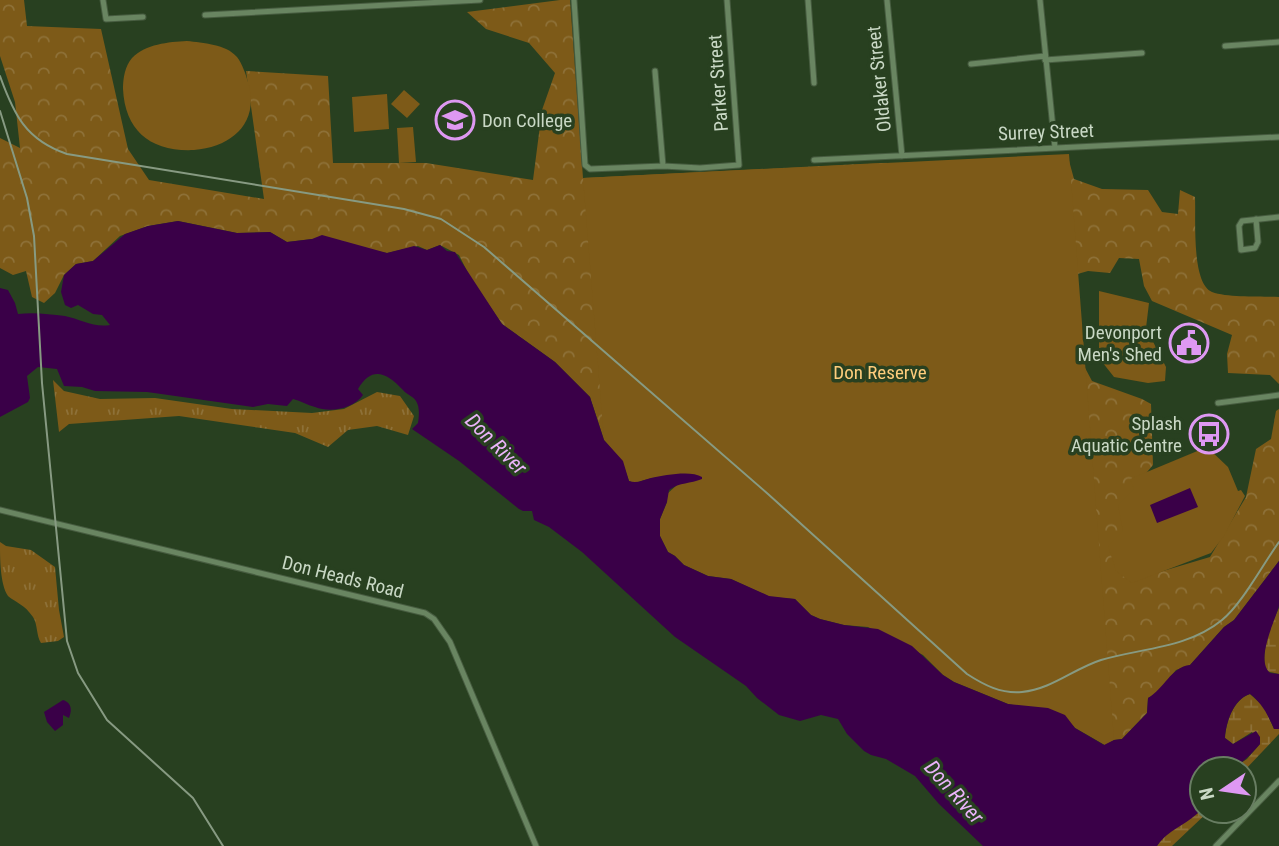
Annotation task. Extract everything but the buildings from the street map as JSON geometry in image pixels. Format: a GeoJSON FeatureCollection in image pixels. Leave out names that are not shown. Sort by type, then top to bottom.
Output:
{"type":"FeatureCollection","features":[{"type":"Feature","properties":{"kind":"street"},"geometry":{"type":"LineString","coordinates":[[103,0],[106,19],[143,17]]}},
{"type":"Feature","properties":{"kind":"street"},"geometry":{"type":"LineString","coordinates":[[261,0],[262,10]]}},
{"type":"Feature","properties":{"kind":"street"},"geometry":{"type":"LineString","coordinates":[[205,15],[480,0]]}},
{"type":"Feature","properties":{"kind":"street"},"geometry":{"type":"LineString","coordinates":[[574,0],[585,165],[590,169],[663,166],[655,71]]}},
{"type":"Feature","properties":{"kind":"street","name":"Parker Street"},"geometry":{"type":"LineString","coordinates":[[663,166],[700,168],[740,165],[727,0]]}},
{"type":"Feature","properties":{"kind":"street"},"geometry":{"type":"LineString","coordinates":[[808,0],[814,83]]}},
{"type":"Feature","properties":{"kind":"street","name":"Oldaker Street"},"geometry":{"type":"LineString","coordinates":[[887,0],[902,156]]}},
{"type":"Feature","properties":{"kind":"street"},"geometry":{"type":"LineString","coordinates":[[1040,0],[1055,148]]}},
{"type":"Feature","properties":{"kind":"street"},"geometry":{"type":"LineString","coordinates":[[1225,46],[1279,42]]}},
{"type":"Feature","properties":{"kind":"street"},"geometry":{"type":"LineString","coordinates":[[971,64],[1142,53]]}},
{"type":"Feature","properties":{"kind":"street","name":"Surrey Street"},"geometry":{"type":"LineString","coordinates":[[814,160],[1279,136]]}},
{"type":"Feature","properties":{"kind":"street"},"geometry":{"type":"LineString","coordinates":[[1256,219],[1258,242],[1255,248],[1241,250],[1239,226],[1242,221],[1256,219],[1279,217]]}},
{"type":"Feature","properties":{"kind":"street"},"geometry":{"type":"LineString","coordinates":[[1218,403],[1279,395]]}},
{"type":"Feature","properties":{"kind":"street","name":"Don Heads Road"},"geometry":{"type":"LineString","coordinates":[[0,510],[425,614],[434,619],[450,642],[536,846]]}},
{"type":"Feature","properties":{"kind":"street"},"geometry":{"type":"LineString","coordinates":[[1216,846],[1279,780]]}},
{"type":"Feature","properties":{"kind":"green space","name":"Don Reserve"},"geometry":{"type":"Polygon","coordinates":[[[0,0],[24,0],[27,26],[101,29],[128,149],[149,180],[264,199],[246,71],[328,76],[333,163],[426,163],[533,180],[542,110],[555,73],[529,43],[486,29],[467,12],[560,0],[570,0],[583,178],[880,163],[1051,161],[1068,157],[1074,179],[1102,189],[1148,190],[1162,212],[1178,214],[1180,190],[1195,197],[1198,264],[1205,286],[1212,292],[1227,295],[1279,297],[1279,384],[1270,375],[1228,373],[1227,354],[1232,335],[1152,301],[1144,286],[1139,259],[1119,258],[1110,273],[1088,271],[1067,277],[1065,330],[1092,381],[1151,404],[1153,465],[1142,478],[1136,579],[1210,557],[1246,497],[1256,449],[1271,439],[1276,411],[1279,409],[1279,561],[1234,620],[1224,627],[1190,665],[1176,670],[1157,693],[1148,698],[1147,713],[1122,739],[1105,745],[604,440],[590,397],[555,362],[502,324],[470,277],[459,255],[440,245],[427,250],[418,246],[387,253],[312,239],[287,242],[270,232],[237,233],[178,221],[148,226],[120,236],[93,261],[76,264],[64,275],[55,293],[44,303],[32,297],[26,271],[13,275],[0,268],[0,138],[20,148],[15,102],[0,56],[0,0]]]}},
{"type":"Feature","properties":{"kind":"green space"},"geometry":{"type":"Polygon","coordinates":[[[187,41],[214,45],[232,53],[244,69],[251,96],[246,120],[231,138],[208,148],[179,150],[153,143],[143,136],[129,117],[123,89],[126,68],[138,53],[158,45],[187,41]]]}},
{"type":"Feature","properties":{"kind":"green space"},"geometry":{"type":"Polygon","coordinates":[[[404,90],[420,104],[407,118],[391,104],[404,90]]]}},
{"type":"Feature","properties":{"kind":"green space"},"geometry":{"type":"Polygon","coordinates":[[[387,94],[389,129],[354,132],[352,97],[387,94]]]}},
{"type":"Feature","properties":{"kind":"green space"},"geometry":{"type":"Polygon","coordinates":[[[413,127],[416,162],[399,163],[397,128],[413,127]]]}},
{"type":"Feature","properties":{"kind":"green space","name":"Don Reserve"},"geometry":{"type":"Polygon","coordinates":[[[1069,154],[1114,740],[1105,745],[1075,728],[1064,715],[1008,704],[954,682],[923,655],[868,627],[820,619],[811,615],[795,599],[770,597],[731,579],[708,576],[684,565],[668,552],[660,536],[660,519],[667,502],[667,494],[678,484],[697,481],[700,475],[652,478],[634,483],[629,481],[622,461],[604,440],[583,178],[1069,154]]]}},
{"type":"Feature","properties":{"kind":"green space"},"geometry":{"type":"Polygon","coordinates":[[[1099,291],[1149,303],[1146,328],[1166,367],[1165,381],[1148,383],[1114,377],[1099,358],[1099,291]]]}},
{"type":"Feature","properties":{"kind":"green space"},"geometry":{"type":"Polygon","coordinates":[[[53,380],[64,391],[100,399],[155,398],[232,409],[312,413],[344,409],[377,392],[400,396],[414,416],[408,435],[377,426],[348,430],[328,447],[295,433],[179,416],[69,424],[59,432],[53,380]]]}},
{"type":"Feature","properties":{"kind":"green space"},"geometry":{"type":"Polygon","coordinates":[[[1207,447],[1228,467],[1238,491],[1241,490],[1245,496],[1224,536],[1211,553],[1132,583],[1116,571],[1108,546],[1123,531],[1118,505],[1134,489],[1130,479],[1207,447]]]}},
{"type":"Feature","properties":{"kind":"green space"},"geometry":{"type":"Polygon","coordinates":[[[0,542],[6,546],[31,550],[55,567],[64,637],[58,641],[41,643],[33,617],[5,591],[0,563],[0,542]]]}},
{"type":"Feature","properties":{"kind":"green space"},"geometry":{"type":"Polygon","coordinates":[[[1279,608],[1279,674],[1266,671],[1264,655],[1279,608]]]}},
{"type":"Feature","properties":{"kind":"green space"},"geometry":{"type":"Polygon","coordinates":[[[1250,694],[1264,707],[1274,729],[1279,729],[1279,734],[1258,756],[1250,755],[1260,744],[1252,732],[1233,744],[1225,738],[1235,706],[1250,694]]]}},
{"type":"Feature","properties":{"kind":"green space"},"geometry":{"type":"Polygon","coordinates":[[[1188,820],[1188,825],[1194,825],[1172,846],[1157,846],[1168,832],[1188,820]]]}},
{"type":"Feature","properties":{"kind":"water","name":"Don River"},"geometry":{"type":"Polygon","coordinates":[[[178,221],[237,233],[270,232],[287,242],[322,235],[387,253],[414,246],[427,250],[440,245],[447,251],[455,252],[502,324],[555,362],[590,397],[604,440],[623,461],[629,481],[637,482],[678,474],[702,477],[669,490],[660,519],[660,536],[668,552],[684,565],[708,576],[731,579],[769,596],[795,599],[811,615],[820,619],[878,629],[912,646],[954,682],[1008,704],[1048,708],[1065,715],[1075,728],[1104,745],[1122,739],[1147,713],[1148,698],[1178,670],[1190,665],[1224,627],[1234,620],[1279,561],[1279,606],[1267,640],[1265,659],[1270,673],[1279,674],[1279,729],[1274,729],[1258,701],[1250,694],[1239,701],[1229,719],[1225,738],[1233,744],[1256,731],[1260,744],[1249,755],[1188,755],[1188,821],[1167,835],[1157,846],[983,846],[939,804],[915,776],[886,759],[864,751],[847,734],[838,719],[821,715],[800,721],[779,715],[746,686],[675,637],[582,552],[549,527],[534,520],[532,511],[519,509],[459,461],[412,429],[418,423],[417,403],[385,376],[374,374],[363,381],[358,389],[363,395],[353,404],[327,410],[293,399],[287,406],[268,404],[253,407],[147,392],[95,391],[64,386],[57,369],[38,367],[27,376],[30,398],[28,402],[0,417],[0,288],[8,290],[18,314],[59,315],[93,324],[110,325],[102,315],[93,314],[78,305],[71,308],[65,305],[61,292],[64,275],[76,264],[93,261],[125,234],[148,226],[178,221]]]}},
{"type":"Feature","properties":{"kind":"water"},"geometry":{"type":"Polygon","coordinates":[[[1190,488],[1198,507],[1157,523],[1150,505],[1190,488]]]}},
{"type":"Feature","properties":{"kind":"water"},"geometry":{"type":"Polygon","coordinates":[[[63,700],[70,705],[70,715],[69,718],[63,715],[63,725],[55,731],[47,722],[44,712],[63,700]]]}},
{"type":"Feature","properties":{"kind":"railway"},"geometry":{"type":"LineString","coordinates":[[0,76],[23,124],[41,141],[67,154],[404,209],[441,219],[484,247],[768,494],[967,674],[993,688],[1007,692],[1033,690],[1101,660],[1180,642],[1209,629],[1230,613],[1279,542]]}},
{"type":"Feature","properties":{"kind":"railway"},"geometry":{"type":"LineString","coordinates":[[0,111],[27,198],[34,236],[42,383],[67,641],[78,673],[107,720],[193,798],[223,846]]}},
{"type":"Feature","properties":{"kind":"place","name":"Don College"},"geometry":{"type":"Point","coordinates":[455,120]}},
{"type":"Feature","properties":{"kind":"place","name":"Devonport Men's Shed"},"geometry":{"type":"Point","coordinates":[1189,343]}},
{"type":"Feature","properties":{"kind":"place","name":"Splash Aquatic Centre"},"geometry":{"type":"Point","coordinates":[1209,434]}}]}
